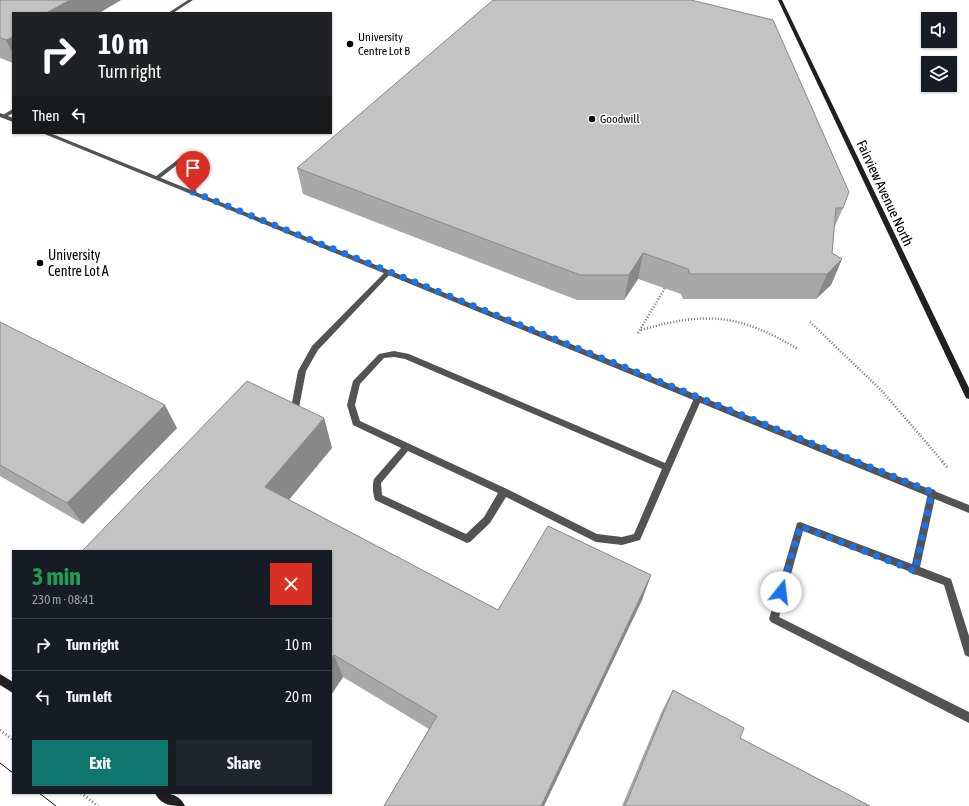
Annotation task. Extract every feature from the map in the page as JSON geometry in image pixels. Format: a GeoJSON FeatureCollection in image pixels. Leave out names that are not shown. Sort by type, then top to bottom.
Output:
{"type":"FeatureCollection","features":[{"type":"Feature","properties":{"kind":"street"},"geometry":{"type":"LineString","coordinates":[[172,12],[191,0]]}},
{"type":"Feature","properties":{"kind":"street","name":"Fairview Avenue North"},"geometry":{"type":"LineString","coordinates":[[780,0],[969,396]]}},
{"type":"Feature","properties":{"kind":"street"},"geometry":{"type":"LineString","coordinates":[[2,116],[12,112]]}},
{"type":"Feature","properties":{"kind":"street"},"geometry":{"type":"LineString","coordinates":[[2,116],[12,120]]}},
{"type":"Feature","properties":{"kind":"street"},"geometry":{"type":"LineString","coordinates":[[47,134],[969,508]]}},
{"type":"Feature","properties":{"kind":"street"},"geometry":{"type":"LineString","coordinates":[[157,178],[185,156]]}},
{"type":"Feature","properties":{"kind":"street"},"geometry":{"type":"LineString","coordinates":[[294,415],[302,371],[315,348],[389,272]]}},
{"type":"Feature","properties":{"kind":"street"},"geometry":{"type":"LineString","coordinates":[[668,468],[406,356],[394,354],[382,356],[356,383],[352,405],[356,423],[504,492],[596,538],[622,541],[637,537],[668,468],[698,398]]}},
{"type":"Feature","properties":{"kind":"street"},"geometry":{"type":"LineString","coordinates":[[406,447],[377,482],[378,496],[467,539],[488,520],[504,492]]}},
{"type":"Feature","properties":{"kind":"street"},"geometry":{"type":"LineString","coordinates":[[915,571],[932,492]]}},
{"type":"Feature","properties":{"kind":"street"},"geometry":{"type":"LineString","coordinates":[[969,652],[948,582],[915,571],[800,526],[774,619],[969,718]]}},
{"type":"Feature","properties":{"kind":"street"},"geometry":{"type":"LineString","coordinates":[[0,679],[12,687]]}},
{"type":"Feature","properties":{"kind":"street"},"geometry":{"type":"LineString","coordinates":[[162,794],[180,806]]}},
{"type":"Feature","properties":{"kind":"path"},"geometry":{"type":"LineString","coordinates":[[638,333],[665,288]]}},
{"type":"Feature","properties":{"kind":"path"},"geometry":{"type":"LineString","coordinates":[[641,330],[664,322],[687,317],[724,318],[765,331],[798,349]]}},
{"type":"Feature","properties":{"kind":"path"},"geometry":{"type":"LineString","coordinates":[[810,322],[881,390],[948,468]]}},
{"type":"Feature","properties":{"kind":"path"},"geometry":{"type":"LineString","coordinates":[[0,730],[12,739]]}},
{"type":"Feature","properties":{"kind":"path"},"geometry":{"type":"LineString","coordinates":[[82,794],[98,806]]}},
{"type":"Feature","properties":{"kind":"building"},"geometry":{"type":"Polygon","coordinates":[[[0,0],[70,0],[48,12],[12,12],[12,37],[6,40],[0,38],[0,0]]]}},
{"type":"Feature","properties":{"kind":"building","name":"Goodwill"},"geometry":{"type":"Polygon","coordinates":[[[493,0],[691,0],[773,20],[849,192],[843,208],[836,208],[832,253],[842,259],[827,274],[690,274],[688,269],[643,253],[629,275],[580,275],[297,168],[493,0]]]}},
{"type":"Feature","properties":{"kind":"building"},"geometry":{"type":"Polygon","coordinates":[[[0,322],[165,405],[67,503],[0,465],[0,322]]]}},
{"type":"Feature","properties":{"kind":"building"},"geometry":{"type":"Polygon","coordinates":[[[247,381],[324,418],[265,487],[498,610],[548,526],[651,575],[541,806],[384,806],[437,716],[334,655],[332,658],[332,550],[83,550],[247,381]]]}},
{"type":"Feature","properties":{"kind":"building"},"geometry":{"type":"Polygon","coordinates":[[[673,690],[744,728],[740,738],[870,806],[625,806],[673,690]]]}},
{"type":"Feature","properties":{"kind":"tram line"},"geometry":{"type":"LineString","coordinates":[[0,763],[12,772]]}},
{"type":"Feature","properties":{"kind":"tram line"},"geometry":{"type":"LineString","coordinates":[[40,794],[56,806]]}},
{"type":"Feature","properties":{"kind":"place","name":"University Centre Lot B"},"geometry":{"type":"Point","coordinates":[350,44]}},
{"type":"Feature","properties":{"kind":"place","name":"Goodwill"},"geometry":{"type":"Point","coordinates":[592,119]}},
{"type":"Feature","properties":{"kind":"place","name":"University Centre Lot A"},"geometry":{"type":"Point","coordinates":[40,263]}},
{"type":"Feature","properties":{"kind":"route"},"geometry":{"type":"LineString","coordinates":[[193,192],[340,253],[932,492],[915,571],[800,526],[781,592]]}}]}
